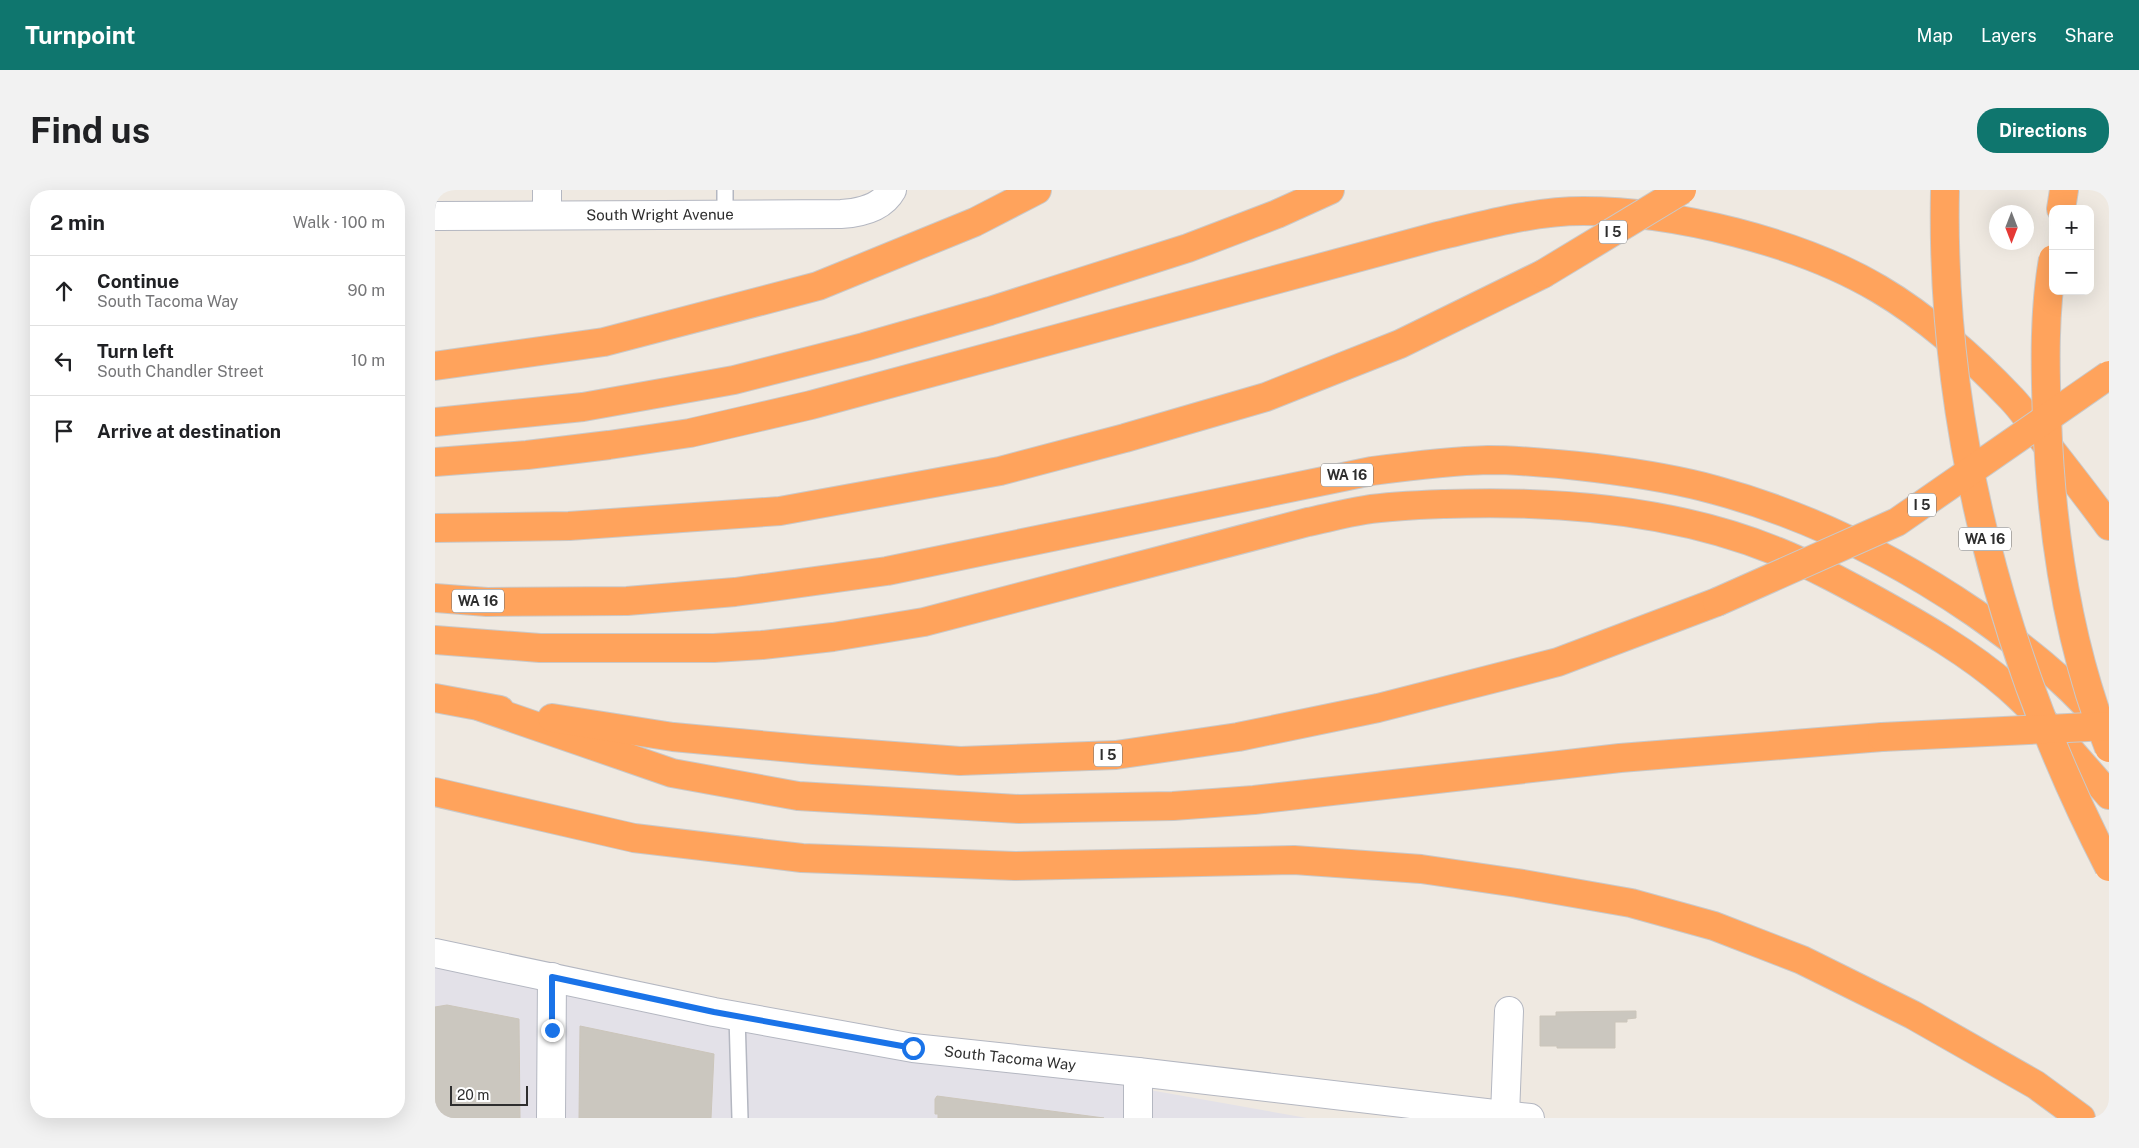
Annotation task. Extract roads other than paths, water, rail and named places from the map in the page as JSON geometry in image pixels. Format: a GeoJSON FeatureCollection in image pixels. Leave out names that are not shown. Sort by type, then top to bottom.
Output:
{"type":"FeatureCollection","features":[{"type":"Feature","properties":{"kind":"highway"},"geometry":{"type":"LineString","coordinates":[[435,366],[603,342],[818,286],[975,222],[1037,190]]}},
{"type":"Feature","properties":{"kind":"highway"},"geometry":{"type":"LineString","coordinates":[[435,422],[583,407],[734,380],[771,371],[991,311],[1188,248],[1277,214],[1331,190]]}},
{"type":"Feature","properties":{"kind":"highway","name":"I 5"},"geometry":{"type":"LineString","coordinates":[[435,528],[569,526],[781,511],[1000,471],[1125,438],[1267,397],[1401,344],[1543,274],[1682,190]]}},
{"type":"Feature","properties":{"kind":"highway","name":"WA 16"},"geometry":{"type":"LineString","coordinates":[[1945,190],[1944,226],[1951,337],[1961,422],[1982,525],[2001,599],[2027,682],[2086,821],[2109,867]]}},
{"type":"Feature","properties":{"kind":"highway"},"geometry":{"type":"LineString","coordinates":[[2062,205],[2064,190]]}},
{"type":"Feature","properties":{"kind":"highway"},"geometry":{"type":"LineString","coordinates":[[435,462],[527,455],[690,433],[811,405],[1438,236],[1512,218],[1582,211],[1658,216],[1747,236],[1829,264],[1879,289],[1921,318],[1969,358],[2011,398],[2109,526]]}},
{"type":"Feature","properties":{"kind":"highway"},"geometry":{"type":"LineString","coordinates":[[2050,295],[2044,357],[2049,480],[2060,568],[2077,652],[2096,715],[2109,748]]}},
{"type":"Feature","properties":{"kind":"highway","name":"I 5"},"geometry":{"type":"LineString","coordinates":[[435,698],[673,737],[960,761],[1116,755],[1238,737],[1368,710],[1558,662],[1717,602],[1897,522],[2109,375]]}},
{"type":"Feature","properties":{"kind":"highway","name":"WA 16"},"geometry":{"type":"LineString","coordinates":[[435,598],[487,602],[627,601],[735,592],[887,571],[1372,471],[1419,464],[1489,460],[1560,464],[1642,474],[1715,490],[1839,535],[1935,586],[2028,651],[2075,692],[2109,730]]}},
{"type":"Feature","properties":{"kind":"highway"},"geometry":{"type":"LineString","coordinates":[[435,640],[540,648],[714,648],[762,645],[924,622],[1308,522],[1366,510],[1489,502],[1615,511],[1671,520],[1725,534],[1775,551],[1832,577],[1895,611],[1953,646],[2007,687],[2070,750],[2109,795]]}},
{"type":"Feature","properties":{"kind":"highway"},"geometry":{"type":"LineString","coordinates":[[481,707],[672,773],[798,796],[1019,809],[1163,806],[1254,800],[1620,758],[1882,738],[2109,726]]}},
{"type":"Feature","properties":{"kind":"highway"},"geometry":{"type":"LineString","coordinates":[[435,792],[634,838],[802,858],[1015,866],[1294,860],[1421,869],[1517,882],[1631,903],[1714,926],[1803,960],[1913,1015],[2036,1085],[2081,1118]]}},
{"type":"Feature","properties":{"kind":"main road","name":"South Wright Avenue"},"geometry":{"type":"LineString","coordinates":[[435,216],[547,203],[725,203],[846,214],[859,212],[887,195]]}},
{"type":"Feature","properties":{"kind":"main road","name":"South Tacoma Way"},"geometry":{"type":"LineString","coordinates":[[435,953],[737,1016],[913,1048],[1138,1072],[1514,1117]]}},
{"type":"Feature","properties":{"kind":"main road"},"geometry":{"type":"LineString","coordinates":[[551,1118],[552,977]]}},
{"type":"Feature","properties":{"kind":"main road"},"geometry":{"type":"LineString","coordinates":[[1509,1012],[1514,1117]]}},
{"type":"Feature","properties":{"kind":"main road"},"geometry":{"type":"LineString","coordinates":[[1138,1072],[1138,1118]]}},
{"type":"Feature","properties":{"kind":"lane"},"geometry":{"type":"LineString","coordinates":[[737,1016],[740,1118]]}}]}
